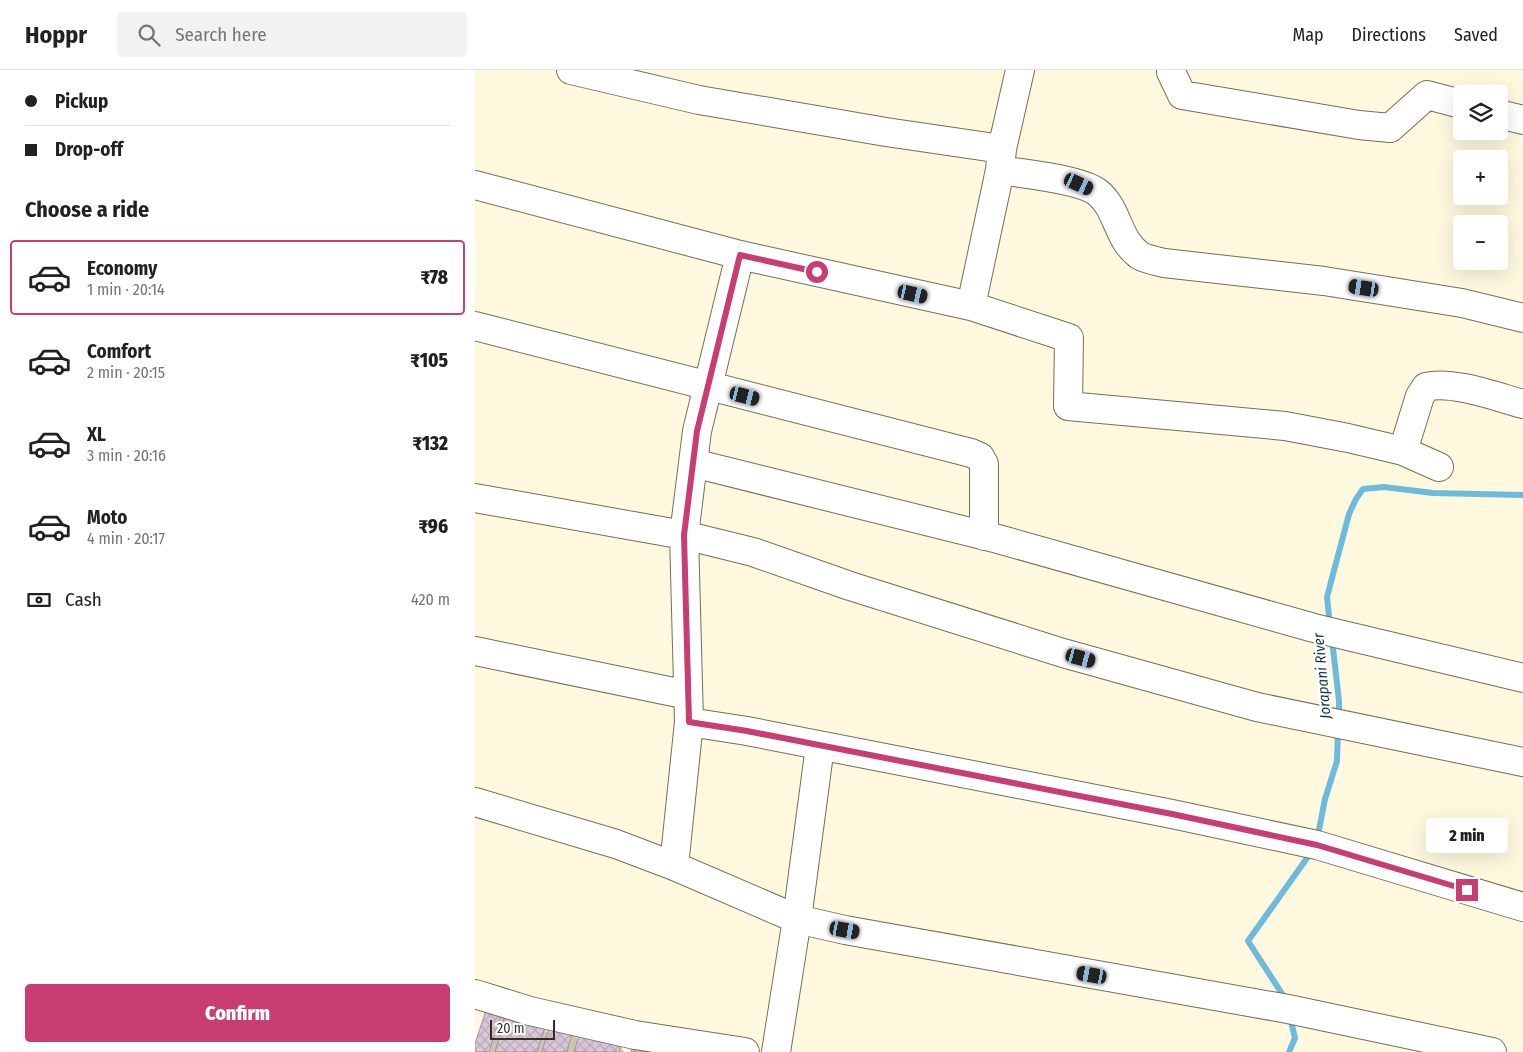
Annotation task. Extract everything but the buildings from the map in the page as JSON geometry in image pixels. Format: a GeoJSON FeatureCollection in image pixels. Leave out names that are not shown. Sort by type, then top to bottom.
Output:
{"type":"FeatureCollection","features":[{"type":"Feature","properties":{"kind":"street"},"geometry":{"type":"LineString","coordinates":[[571,70],[699,100],[886,132],[1001,159],[1079,184],[1097,192],[1109,204],[1126,244],[1140,256],[1164,263],[1324,282],[1462,303],[1523,318]]}},
{"type":"Feature","properties":{"kind":"street"},"geometry":{"type":"LineString","coordinates":[[971,306],[1021,70]]}},
{"type":"Feature","properties":{"kind":"street"},"geometry":{"type":"LineString","coordinates":[[1171,70],[1182,95],[1359,126],[1390,128],[1427,94],[1453,102]]}},
{"type":"Feature","properties":{"kind":"street"},"geometry":{"type":"LineString","coordinates":[[1508,116],[1523,120]]}},
{"type":"Feature","properties":{"kind":"street"},"geometry":{"type":"LineString","coordinates":[[475,186],[740,255],[971,306],[1069,338],[1068,406],[1285,426],[1349,438],[1403,451],[1439,467]]}},
{"type":"Feature","properties":{"kind":"street"},"geometry":{"type":"LineString","coordinates":[[674,866],[689,722],[684,535],[697,431],[740,255]]}},
{"type":"Feature","properties":{"kind":"street"},"geometry":{"type":"LineString","coordinates":[[475,326],[971,453],[980,457],[984,464],[985,536]]}},
{"type":"Feature","properties":{"kind":"street"},"geometry":{"type":"LineString","coordinates":[[1403,451],[1420,396],[1426,387],[1436,384],[1451,386],[1523,404]]}},
{"type":"Feature","properties":{"kind":"street"},"geometry":{"type":"LineString","coordinates":[[693,462],[985,536],[1315,628],[1523,678]]}},
{"type":"Feature","properties":{"kind":"street"},"geometry":{"type":"LineString","coordinates":[[475,498],[684,535],[753,552],[850,586],[1063,653],[1257,707],[1523,762]]}},
{"type":"Feature","properties":{"kind":"street"},"geometry":{"type":"LineString","coordinates":[[475,651],[688,695]]}},
{"type":"Feature","properties":{"kind":"street"},"geometry":{"type":"LineString","coordinates":[[689,722],[747,731],[1172,814],[1317,845],[1523,907]]}},
{"type":"Feature","properties":{"kind":"street"},"geometry":{"type":"LineString","coordinates":[[776,1052],[821,746]]}},
{"type":"Feature","properties":{"kind":"street"},"geometry":{"type":"LineString","coordinates":[[475,802],[616,844],[674,866],[797,919],[855,932],[1276,1008],[1492,1052]]}},
{"type":"Feature","properties":{"kind":"street"},"geometry":{"type":"LineString","coordinates":[[475,994],[530,1011],[635,1035],[745,1052]]}},
{"type":"Feature","properties":{"kind":"waterway","name":"Jorapani River"},"geometry":{"type":"LineString","coordinates":[[1330,625],[1327,597],[1349,514],[1363,489],[1384,487],[1433,493],[1523,495]]}},
{"type":"Feature","properties":{"kind":"waterway","name":"Jorapani River"},"geometry":{"type":"LineString","coordinates":[[1332,640],[1339,717]]}},
{"type":"Feature","properties":{"kind":"waterway","name":"Jorapani River"},"geometry":{"type":"LineString","coordinates":[[1317,840],[1325,799],[1337,761],[1338,730]]}},
{"type":"Feature","properties":{"kind":"waterway","name":"Jorapani River"},"geometry":{"type":"LineString","coordinates":[[1286,1000],[1248,941],[1312,851]]}},
{"type":"Feature","properties":{"kind":"waterway","name":"Jorapani River"},"geometry":{"type":"LineString","coordinates":[[1289,1052],[1295,1038],[1290,1017]]}},
{"type":"Feature","properties":{"kind":"route"},"geometry":{"type":"LineString","coordinates":[[817,272],[740,255],[697,431],[684,535],[689,722],[747,731],[1172,814],[1317,845],[1467,890]]}}]}
